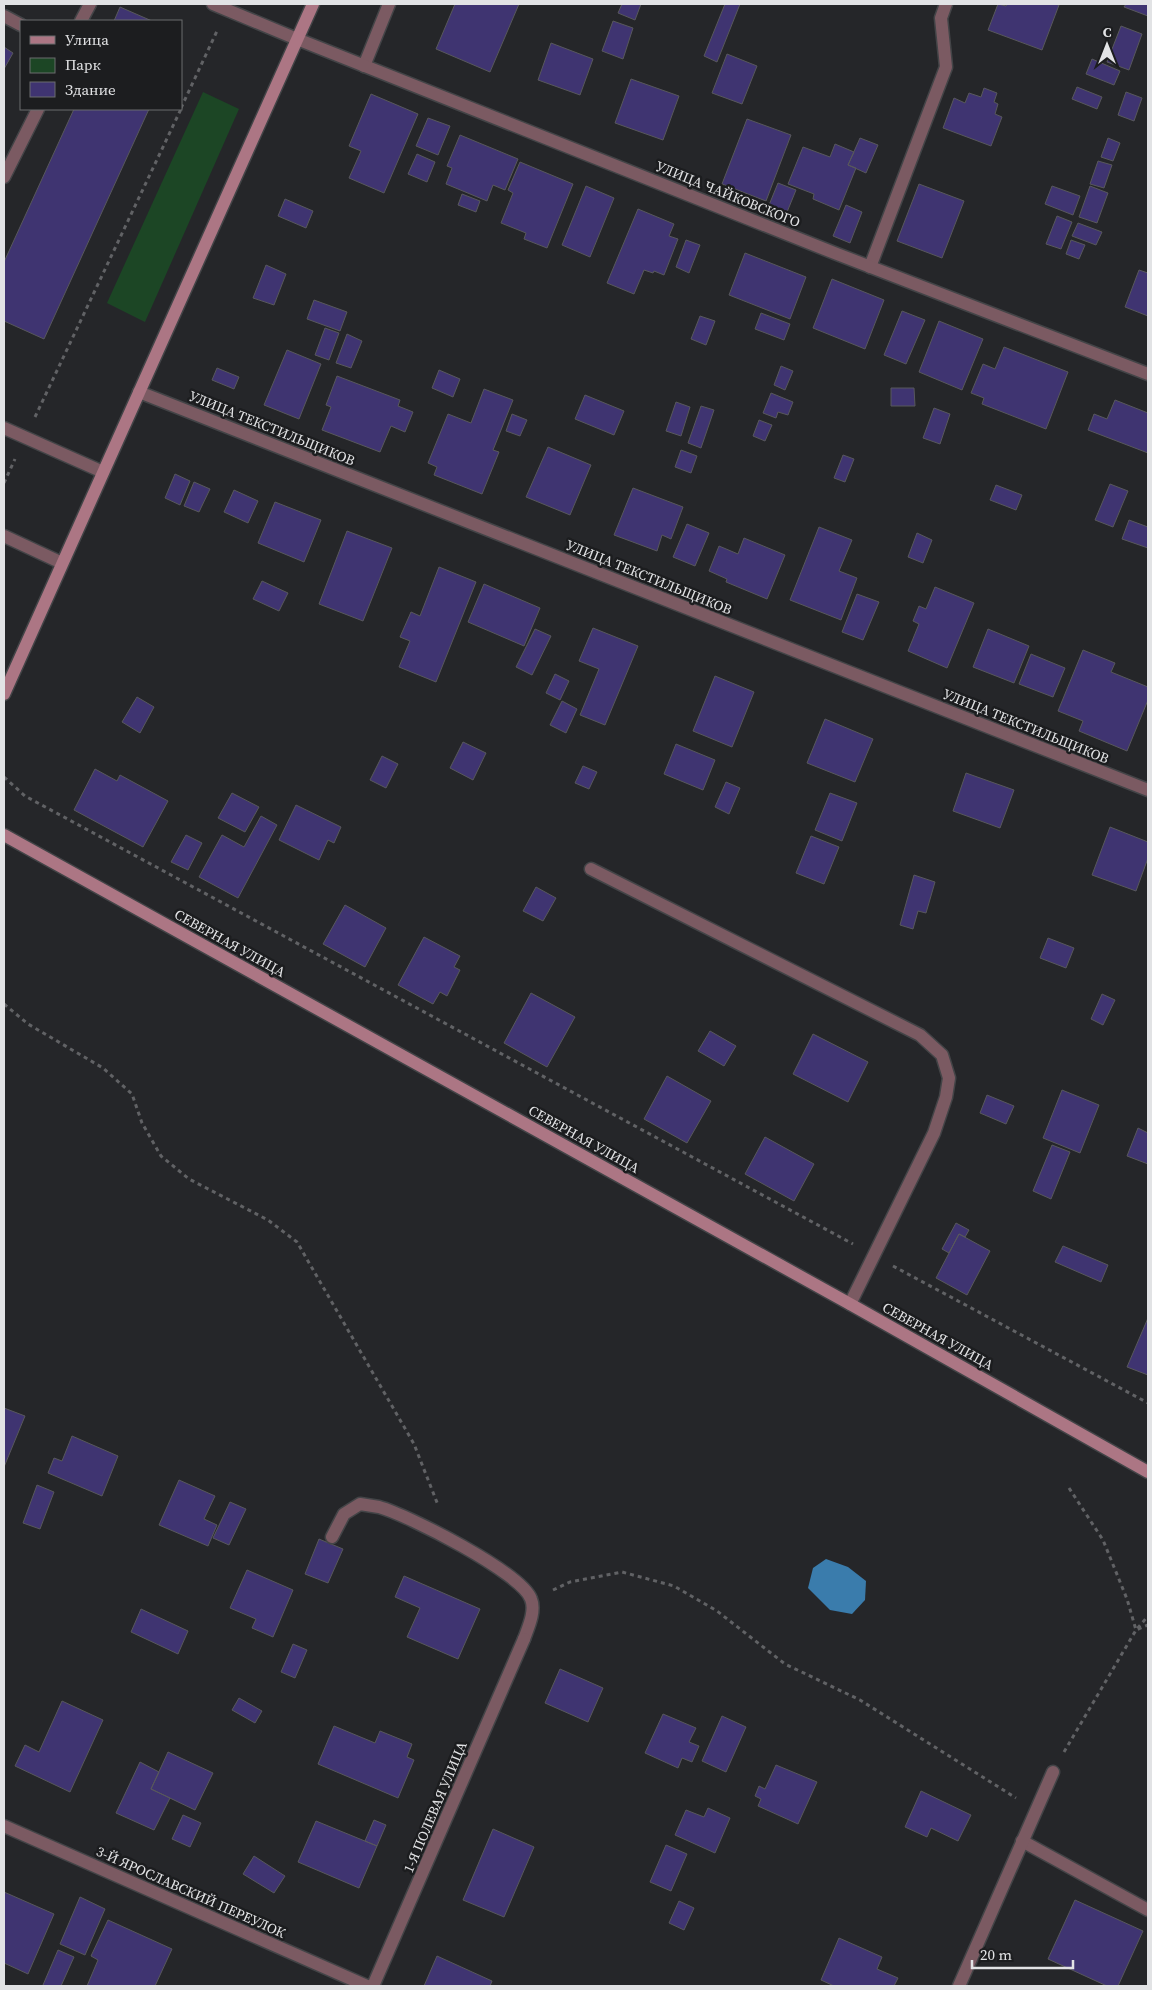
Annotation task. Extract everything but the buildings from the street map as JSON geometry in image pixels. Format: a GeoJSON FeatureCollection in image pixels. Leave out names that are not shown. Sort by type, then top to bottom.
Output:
{"type":"FeatureCollection","features":[{"type":"Feature","properties":{"kind":"main road"},"geometry":{"type":"LineString","coordinates":[[4,694],[313,4]]}},
{"type":"Feature","properties":{"kind":"main road","name":"СЕВЕРНАЯ УЛИЦА"},"geometry":{"type":"LineString","coordinates":[[4,835],[850,1304],[1148,1472]]}},
{"type":"Feature","properties":{"kind":"street"},"geometry":{"type":"LineString","coordinates":[[82,20],[90,4]]}},
{"type":"Feature","properties":{"kind":"street","name":"УЛИЦА ЧАЙКОВСКОГО"},"geometry":{"type":"LineString","coordinates":[[213,4],[297,40],[870,267],[1148,374]]}},
{"type":"Feature","properties":{"kind":"street"},"geometry":{"type":"LineString","coordinates":[[364,66],[388,4]]}},
{"type":"Feature","properties":{"kind":"street"},"geometry":{"type":"LineString","coordinates":[[870,267],[946,67],[941,18],[946,4]]}},
{"type":"Feature","properties":{"kind":"street"},"geometry":{"type":"LineString","coordinates":[[4,16],[20,24]]}},
{"type":"Feature","properties":{"kind":"street"},"geometry":{"type":"LineString","coordinates":[[4,177],[38,110]]}},
{"type":"Feature","properties":{"kind":"street","name":"УЛИЦА ТЕКСТИЛЬЩИКОВ"},"geometry":{"type":"LineString","coordinates":[[139,392],[1148,790]]}},
{"type":"Feature","properties":{"kind":"street"},"geometry":{"type":"LineString","coordinates":[[4,428],[103,472]]}},
{"type":"Feature","properties":{"kind":"street"},"geometry":{"type":"LineString","coordinates":[[4,536],[62,563]]}},
{"type":"Feature","properties":{"kind":"street"},"geometry":{"type":"LineString","coordinates":[[591,869],[920,1035],[942,1055],[949,1078],[946,1097],[934,1133],[850,1304]]}},
{"type":"Feature","properties":{"kind":"street"},"geometry":{"type":"LineString","coordinates":[[332,1537],[344,1514],[360,1504],[379,1507],[451,1539],[518,1582],[532,1599]]}},
{"type":"Feature","properties":{"kind":"street","name":"1-Я ПОЛЕВАЯ УЛИЦА"},"geometry":{"type":"LineString","coordinates":[[374,1986],[524,1639],[532,1618],[532,1599]]}},
{"type":"Feature","properties":{"kind":"street"},"geometry":{"type":"LineString","coordinates":[[958,1986],[1053,1772]]}},
{"type":"Feature","properties":{"kind":"street","name":"3-Й ЯРОСЛАВСКИЙ ПЕРЕУЛОК"},"geometry":{"type":"LineString","coordinates":[[4,1826],[367,1986]]}},
{"type":"Feature","properties":{"kind":"street"},"geometry":{"type":"LineString","coordinates":[[1022,1841],[1148,1910]]}},
{"type":"Feature","properties":{"kind":"path"},"geometry":{"type":"LineString","coordinates":[[182,106],[227,10]]}},
{"type":"Feature","properties":{"kind":"path"},"geometry":{"type":"LineString","coordinates":[[4,483],[180,110]]}},
{"type":"Feature","properties":{"kind":"path"},"geometry":{"type":"LineString","coordinates":[[4,776],[25,796],[1148,1403]]}},
{"type":"Feature","properties":{"kind":"path"},"geometry":{"type":"LineString","coordinates":[[4,1004],[28,1024],[103,1068],[132,1094],[142,1123],[161,1156],[189,1179],[268,1220],[297,1242],[414,1444],[451,1539]]}},
{"type":"Feature","properties":{"kind":"path"},"geometry":{"type":"LineString","coordinates":[[1069,1488],[1104,1540],[1127,1598],[1136,1630]]}},
{"type":"Feature","properties":{"kind":"path"},"geometry":{"type":"LineString","coordinates":[[532,1599],[570,1582],[622,1572],[674,1586],[717,1611],[785,1664],[860,1700],[1035,1811]]}},
{"type":"Feature","properties":{"kind":"path"},"geometry":{"type":"LineString","coordinates":[[1053,1772],[1136,1630],[1148,1616]]}},
{"type":"Feature","properties":{"kind":"path"},"geometry":{"type":"LineString","coordinates":[[1136,1630],[1148,1625]]}},
{"type":"Feature","properties":{"kind":"green space"},"geometry":{"type":"Polygon","coordinates":[[[203,92],[239,109],[145,322],[107,303],[203,92]]]}},
{"type":"Feature","properties":{"kind":"water"},"geometry":{"type":"Polygon","coordinates":[[[826,1559],[848,1567],[866,1581],[865,1600],[852,1614],[830,1610],[808,1588],[813,1568],[826,1559]]]}}]}
